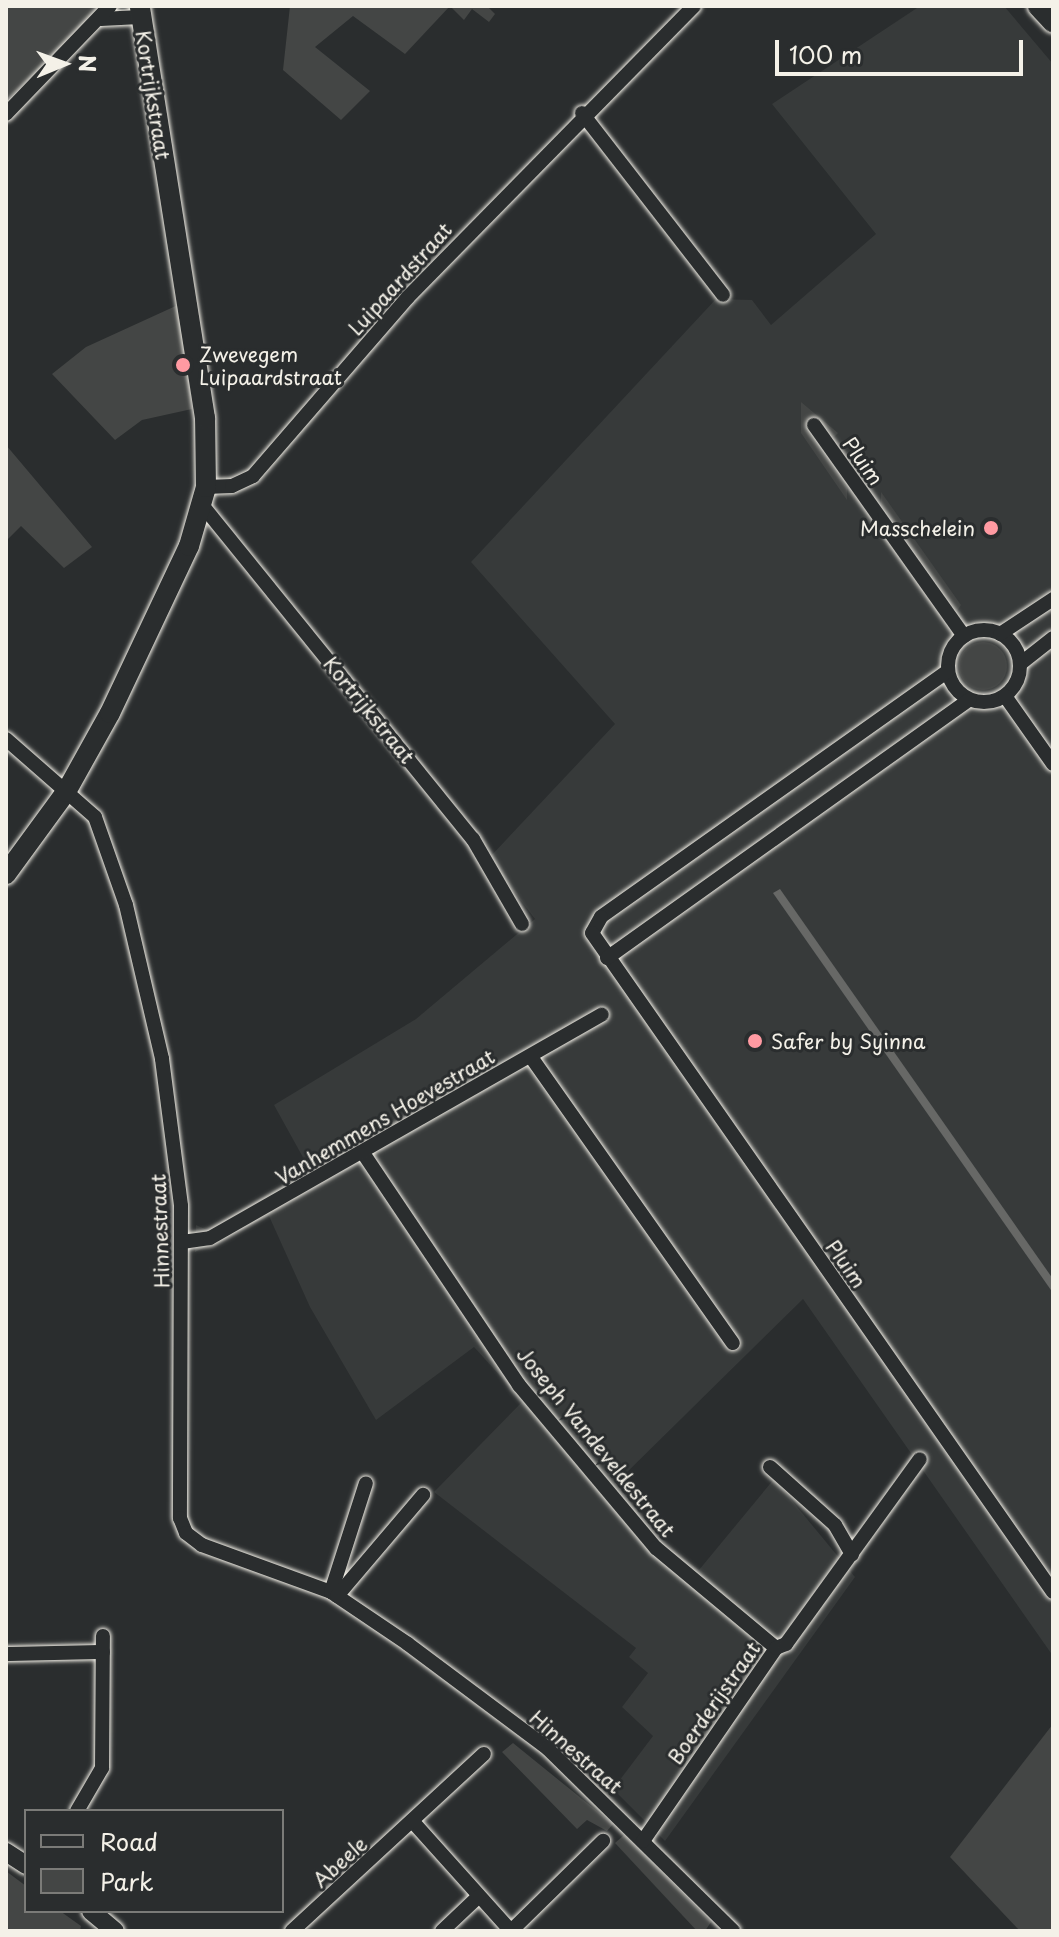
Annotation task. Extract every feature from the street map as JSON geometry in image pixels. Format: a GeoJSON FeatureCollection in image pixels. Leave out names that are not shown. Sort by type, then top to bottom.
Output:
{"type":"FeatureCollection","features":[{"type":"Feature","properties":{"kind":"main road"},"geometry":{"type":"LineString","coordinates":[[1039,6],[1053,21]]}},
{"type":"Feature","properties":{"kind":"main road","name":"Kortrijkstraat"},"geometry":{"type":"LineString","coordinates":[[6,874],[66,792],[110,713],[204,497],[205,418],[140,12]]}},
{"type":"Feature","properties":{"kind":"street"},"geometry":{"type":"LineString","coordinates":[[6,114],[101,19],[110,6]]}},
{"type":"Feature","properties":{"kind":"street","name":"Luipaardstraat"},"geometry":{"type":"LineString","coordinates":[[204,497],[253,476],[408,297],[582,113],[694,6]]}},
{"type":"Feature","properties":{"kind":"street","name":"Kortrijkstraat"},"geometry":{"type":"LineString","coordinates":[[101,19],[140,12]]}},
{"type":"Feature","properties":{"kind":"street"},"geometry":{"type":"LineString","coordinates":[[582,113],[723,295]]}},
{"type":"Feature","properties":{"kind":"street","name":"Pluim"},"geometry":{"type":"LineString","coordinates":[[814,425],[964,636]]}},
{"type":"Feature","properties":{"kind":"street","name":"Kortrijkstraat"},"geometry":{"type":"LineString","coordinates":[[204,497],[473,839],[522,924]]}},
{"type":"Feature","properties":{"kind":"street"},"geometry":{"type":"LineString","coordinates":[[1000,634],[1053,599]]}},
{"type":"Feature","properties":{"kind":"street"},"geometry":{"type":"LineString","coordinates":[[969,700],[948,671],[951,651],[964,636],[982,630],[1000,634],[1014,646],[1020,664]]}},
{"type":"Feature","properties":{"kind":"street"},"geometry":{"type":"LineString","coordinates":[[1005,696],[1020,664],[1053,638]]}},
{"type":"Feature","properties":{"kind":"street","name":"Pluim"},"geometry":{"type":"LineString","coordinates":[[948,671],[601,917],[592,933],[1053,1592]]}},
{"type":"Feature","properties":{"kind":"street"},"geometry":{"type":"LineString","coordinates":[[607,958],[969,700],[1005,696]]}},
{"type":"Feature","properties":{"kind":"street"},"geometry":{"type":"LineString","coordinates":[[1005,696],[1053,764]]}},
{"type":"Feature","properties":{"kind":"street","name":"Hinnestraat"},"geometry":{"type":"LineString","coordinates":[[6,739],[95,817],[126,905],[173,1124],[182,1242],[180,1518],[186,1533],[202,1545],[334,1594],[547,1748],[733,1931]]}},
{"type":"Feature","properties":{"kind":"street","name":"Vanhemmens Hoevestraat"},"geometry":{"type":"LineString","coordinates":[[182,1242],[210,1238],[602,1014]]}},
{"type":"Feature","properties":{"kind":"street"},"geometry":{"type":"LineString","coordinates":[[531,1057],[733,1343]]}},
{"type":"Feature","properties":{"kind":"street","name":"Joseph Vandeveldestraat"},"geometry":{"type":"LineString","coordinates":[[363,1153],[519,1385],[656,1548],[776,1648]]}},
{"type":"Feature","properties":{"kind":"street","name":"Boerderijstraat"},"geometry":{"type":"LineString","coordinates":[[643,1841],[776,1648],[786,1644],[920,1459]]}},
{"type":"Feature","properties":{"kind":"street"},"geometry":{"type":"LineString","coordinates":[[770,1467],[835,1525],[852,1555]]}},
{"type":"Feature","properties":{"kind":"street"},"geometry":{"type":"LineString","coordinates":[[334,1594],[366,1483]]}},
{"type":"Feature","properties":{"kind":"street"},"geometry":{"type":"LineString","coordinates":[[334,1594],[423,1495]]}},
{"type":"Feature","properties":{"kind":"street"},"geometry":{"type":"LineString","coordinates":[[78,1809],[102,1768],[103,1636]]}},
{"type":"Feature","properties":{"kind":"street"},"geometry":{"type":"LineString","coordinates":[[6,1654],[103,1652]]}},
{"type":"Feature","properties":{"kind":"street","name":"Abeele"},"geometry":{"type":"LineString","coordinates":[[292,1931],[414,1823],[484,1754]]}},
{"type":"Feature","properties":{"kind":"street"},"geometry":{"type":"LineString","coordinates":[[414,1823],[511,1931],[603,1841]]}},
{"type":"Feature","properties":{"kind":"street"},"geometry":{"type":"LineString","coordinates":[[6,1852],[24,1864]]}},
{"type":"Feature","properties":{"kind":"street"},"geometry":{"type":"LineString","coordinates":[[442,1931],[478,1897]]}},
{"type":"Feature","properties":{"kind":"street"},"geometry":{"type":"LineString","coordinates":[[93,1913],[115,1931]]}},
{"type":"Feature","properties":{"kind":"shaded area"},"geometry":{"type":"Polygon","coordinates":[[[920,6],[1004,6],[1053,64],[1053,1656],[803,1299],[616,1483],[659,1541],[699,1570],[774,1479],[855,1577],[665,1841],[613,1789],[653,1736],[622,1707],[648,1673],[629,1657],[636,1648],[434,1492],[523,1401],[474,1347],[376,1420],[310,1307],[269,1216],[195,1252],[196,1225],[207,1230],[310,1170],[274,1105],[416,1019],[535,919],[489,858],[615,724],[471,562],[716,299],[752,300],[771,325],[876,234],[772,104],[920,6]]]}},
{"type":"Feature","properties":{"kind":"shaded area"},"geometry":{"type":"Polygon","coordinates":[[[780,889],[1053,1279],[1053,1293],[773,893],[780,889]]]}},
{"type":"Feature","properties":{"kind":"green space"},"geometry":{"type":"Polygon","coordinates":[[[6,6],[103,6],[6,101],[6,6]]]}},
{"type":"Feature","properties":{"kind":"green space"},"geometry":{"type":"Polygon","coordinates":[[[290,6],[450,6],[405,54],[353,16],[315,47],[370,91],[341,120],[283,70],[290,6]]]}},
{"type":"Feature","properties":{"kind":"green space"},"geometry":{"type":"Polygon","coordinates":[[[450,6],[487,6],[495,14],[489,22],[472,9],[464,20],[450,6]]]}},
{"type":"Feature","properties":{"kind":"green space"},"geometry":{"type":"Polygon","coordinates":[[[180,304],[192,409],[142,420],[115,440],[52,374],[86,347],[180,304]]]}},
{"type":"Feature","properties":{"kind":"green space"},"geometry":{"type":"Polygon","coordinates":[[[801,402],[838,433],[834,437],[821,421],[806,430],[847,488],[847,500],[801,433],[801,402]]]}},
{"type":"Feature","properties":{"kind":"green space"},"geometry":{"type":"Polygon","coordinates":[[[6,445],[92,547],[64,568],[21,526],[6,541],[6,445]]]}},
{"type":"Feature","properties":{"kind":"green space"},"geometry":{"type":"Polygon","coordinates":[[[881,492],[961,605],[957,611],[881,504],[881,492]]]}},
{"type":"Feature","properties":{"kind":"green space"},"geometry":{"type":"Polygon","coordinates":[[[983,642],[1000,649],[1007,666],[1000,683],[983,690],[966,683],[959,666],[966,649],[983,642]]]}},
{"type":"Feature","properties":{"kind":"green space"},"geometry":{"type":"Polygon","coordinates":[[[1053,1724],[1053,1931],[1020,1931],[950,1857],[1053,1724]]]}},
{"type":"Feature","properties":{"kind":"green space"},"geometry":{"type":"Polygon","coordinates":[[[513,1743],[613,1824],[607,1831],[587,1820],[577,1829],[502,1752],[513,1743]]]}},
{"type":"Feature","properties":{"kind":"green space"},"geometry":{"type":"Polygon","coordinates":[[[624,1835],[711,1922],[705,1931],[697,1931],[615,1843],[624,1835]]]}},
{"type":"Feature","properties":{"kind":"green space"},"geometry":{"type":"Polygon","coordinates":[[[6,1871],[24,1884],[24,1913],[63,1913],[81,1926],[80,1931],[6,1931],[6,1871]]]}},
{"type":"Feature","properties":{"kind":"place","name":"Zwevegem Luipaardstraat"},"geometry":{"type":"Point","coordinates":[183,365]}},
{"type":"Feature","properties":{"kind":"place","name":"Masschelein"},"geometry":{"type":"Point","coordinates":[991,528]}},
{"type":"Feature","properties":{"kind":"place","name":"Safer by Syinna"},"geometry":{"type":"Point","coordinates":[755,1041]}}]}
